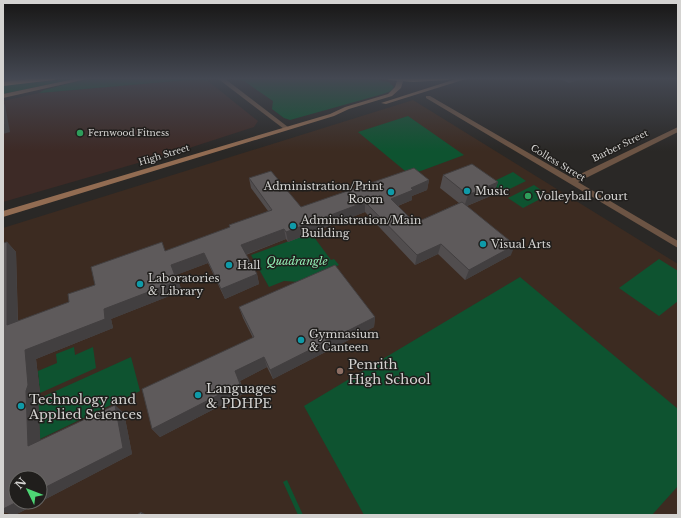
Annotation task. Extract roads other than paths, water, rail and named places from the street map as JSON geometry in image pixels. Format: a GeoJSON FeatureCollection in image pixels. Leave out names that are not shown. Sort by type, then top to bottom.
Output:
{"type":"FeatureCollection","features":[{"type":"Feature","properties":{"kind":"street"},"geometry":{"type":"LineString","coordinates":[[252,102],[286,128]]}},
{"type":"Feature","properties":{"kind":"street"},"geometry":{"type":"LineString","coordinates":[[332,115],[347,108],[366,102]]}},
{"type":"Feature","properties":{"kind":"street"},"geometry":{"type":"LineString","coordinates":[[332,115],[353,112],[386,102]]}},
{"type":"Feature","properties":{"kind":"street","name":"Colless Street"},"geometry":{"type":"LineString","coordinates":[[437,102],[678,245]]}},
{"type":"Feature","properties":{"kind":"street","name":"High Street"},"geometry":{"type":"LineString","coordinates":[[3,214],[332,115]]}},
{"type":"Feature","properties":{"kind":"street","name":"Barber Street"},"geometry":{"type":"LineString","coordinates":[[571,182],[678,129]]}},
{"type":"Feature","properties":{"kind":"place","name":"Fernwood Fitness"},"geometry":{"type":"Point","coordinates":[80,133]}},
{"type":"Feature","properties":{"kind":"place","name":"Music"},"geometry":{"type":"Point","coordinates":[467,191]}},
{"type":"Feature","properties":{"kind":"place","name":"Administration/Print Room"},"geometry":{"type":"Point","coordinates":[391,192]}},
{"type":"Feature","properties":{"kind":"place","name":"Volleyball Court"},"geometry":{"type":"Point","coordinates":[528,196]}},
{"type":"Feature","properties":{"kind":"place","name":"Administration/Main Building"},"geometry":{"type":"Point","coordinates":[293,226]}},
{"type":"Feature","properties":{"kind":"place","name":"Visual Arts"},"geometry":{"type":"Point","coordinates":[483,244]}},
{"type":"Feature","properties":{"kind":"place","name":"Hall"},"geometry":{"type":"Point","coordinates":[229,265]}},
{"type":"Feature","properties":{"kind":"place","name":"Laboratories & Library"},"geometry":{"type":"Point","coordinates":[140,284]}},
{"type":"Feature","properties":{"kind":"place","name":"Gymnasium & Canteen"},"geometry":{"type":"Point","coordinates":[301,340]}},
{"type":"Feature","properties":{"kind":"place","name":"Penrith High School"},"geometry":{"type":"Point","coordinates":[340,371]}},
{"type":"Feature","properties":{"kind":"place","name":"Languages & PDHPE"},"geometry":{"type":"Point","coordinates":[198,395]}},
{"type":"Feature","properties":{"kind":"place","name":"Technology and Applied Sciences"},"geometry":{"type":"Point","coordinates":[21,406]}},
{"type":"Feature","properties":{"kind":"park label","name":"Quadrangle"},"geometry":{"type":"Point","coordinates":[297,261]}}]}
